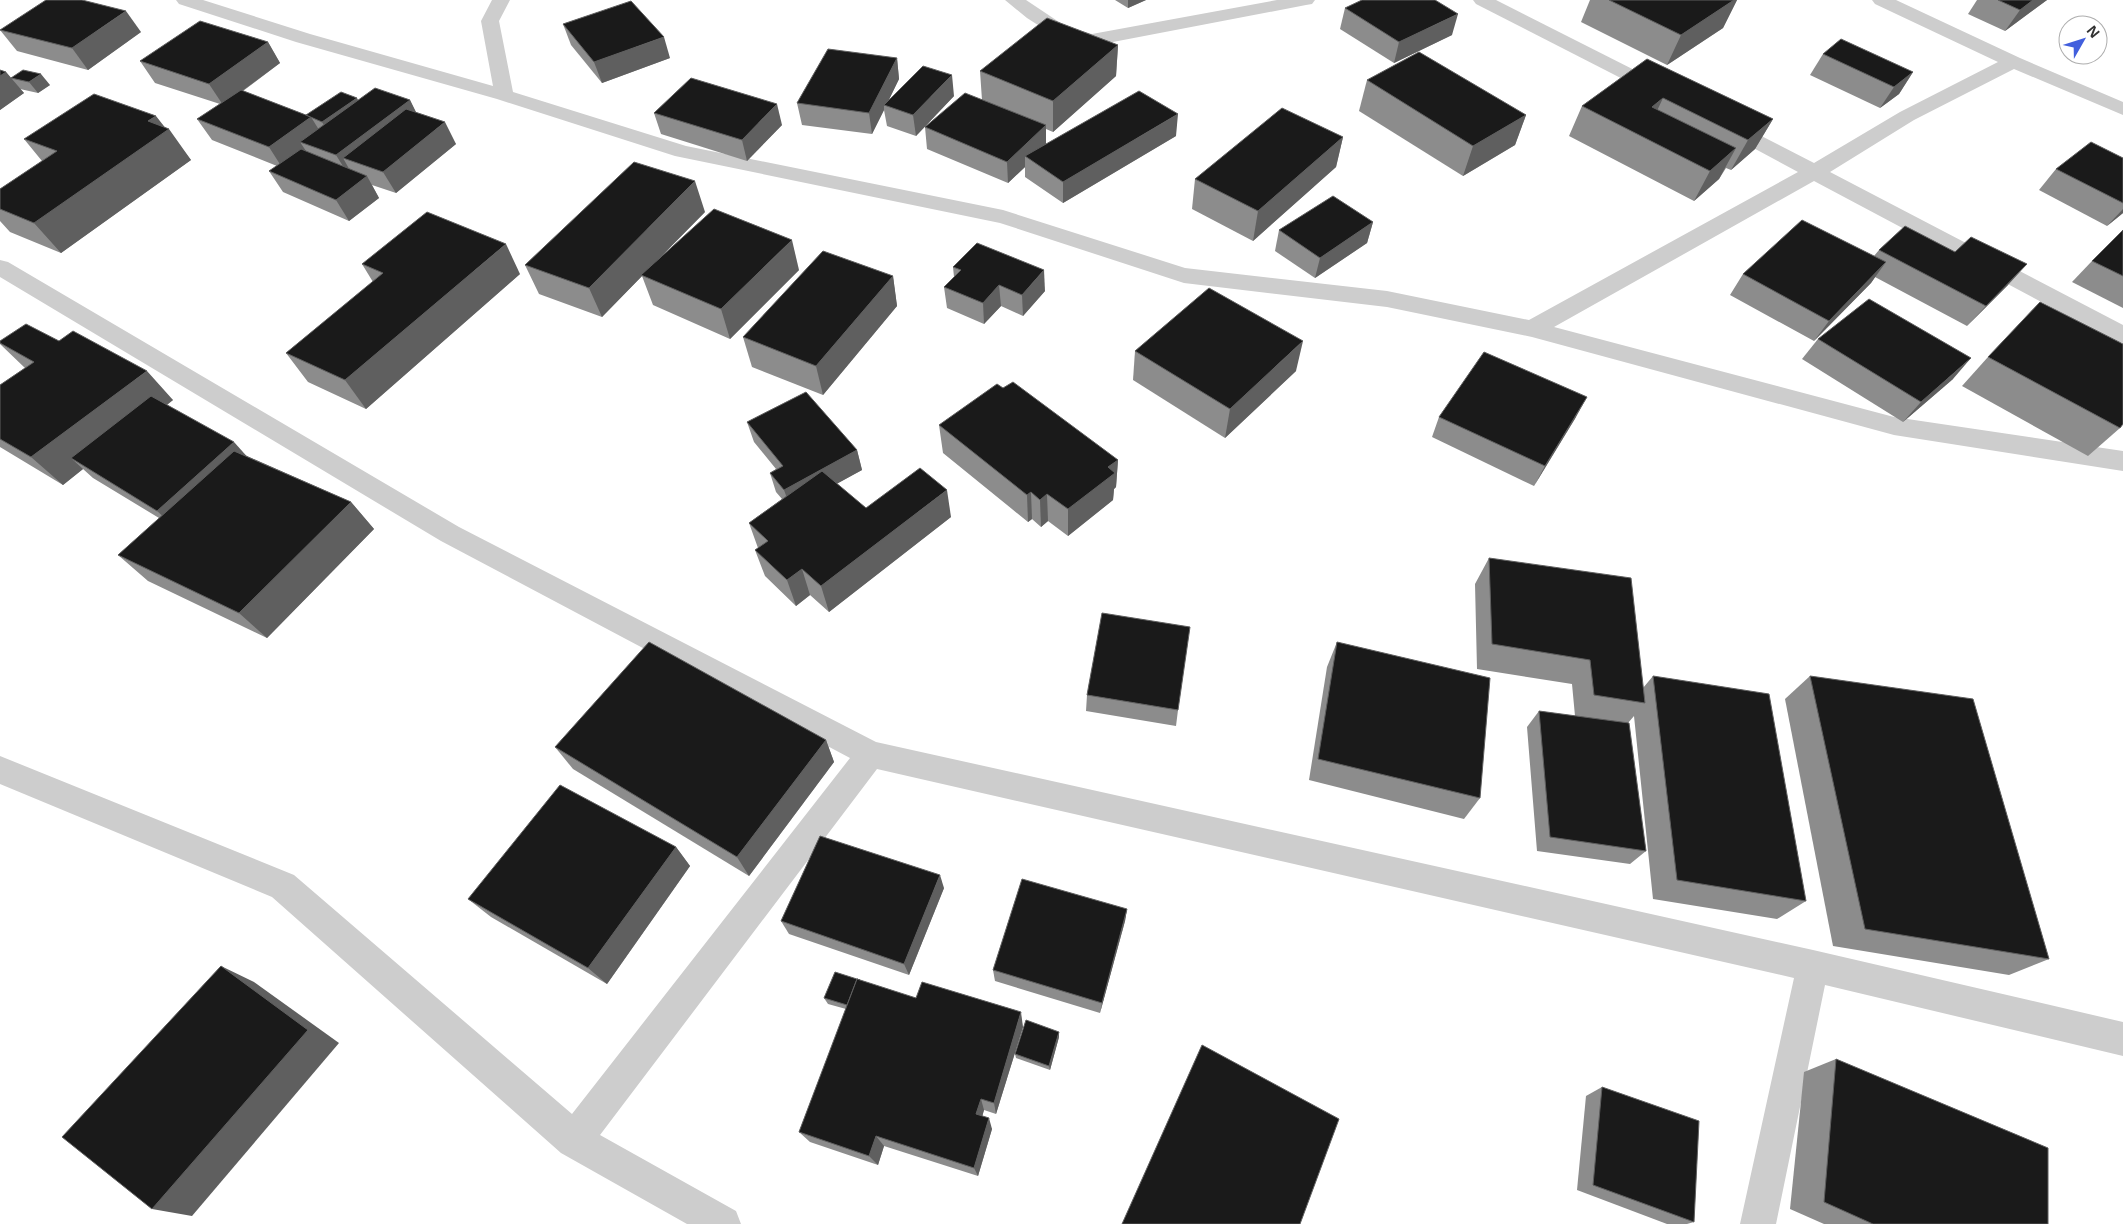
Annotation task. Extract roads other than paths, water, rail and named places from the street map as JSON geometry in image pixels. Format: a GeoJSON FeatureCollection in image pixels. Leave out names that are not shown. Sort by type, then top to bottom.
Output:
{"type":"FeatureCollection","features":[{"type":"Feature","properties":{"kind":"street"},"geometry":{"type":"LineString","coordinates":[[185,0],[304,38],[504,95],[682,152],[1003,217],[1184,275],[1387,299],[1532,329],[1894,426],[2123,461]]}},
{"type":"Feature","properties":{"kind":"street"},"geometry":{"type":"LineString","coordinates":[[501,0],[490,21],[504,95]]}},
{"type":"Feature","properties":{"kind":"street"},"geometry":{"type":"LineString","coordinates":[[1014,0],[1054,29],[1071,36],[1092,40],[1306,0]]}},
{"type":"Feature","properties":{"kind":"street"},"geometry":{"type":"LineString","coordinates":[[1482,0],[1674,98]]}},
{"type":"Feature","properties":{"kind":"street"},"geometry":{"type":"LineString","coordinates":[[1881,0],[2012,62],[2123,109]]}},
{"type":"Feature","properties":{"kind":"street"},"geometry":{"type":"LineString","coordinates":[[1532,329],[1814,172],[1907,116],[2012,62]]}},
{"type":"Feature","properties":{"kind":"street"},"geometry":{"type":"LineString","coordinates":[[1709,116],[2123,335]]}},
{"type":"Feature","properties":{"kind":"street"},"geometry":{"type":"LineString","coordinates":[[0,267],[450,534],[872,754],[1812,966],[2123,1039]]}},
{"type":"Feature","properties":{"kind":"street"},"geometry":{"type":"LineString","coordinates":[[574,1140],[872,754]]}},
{"type":"Feature","properties":{"kind":"street"},"geometry":{"type":"LineString","coordinates":[[0,770],[283,886],[574,1140],[723,1224]]}},
{"type":"Feature","properties":{"kind":"street"},"geometry":{"type":"LineString","coordinates":[[1758,1224],[1812,966]]}}]}
